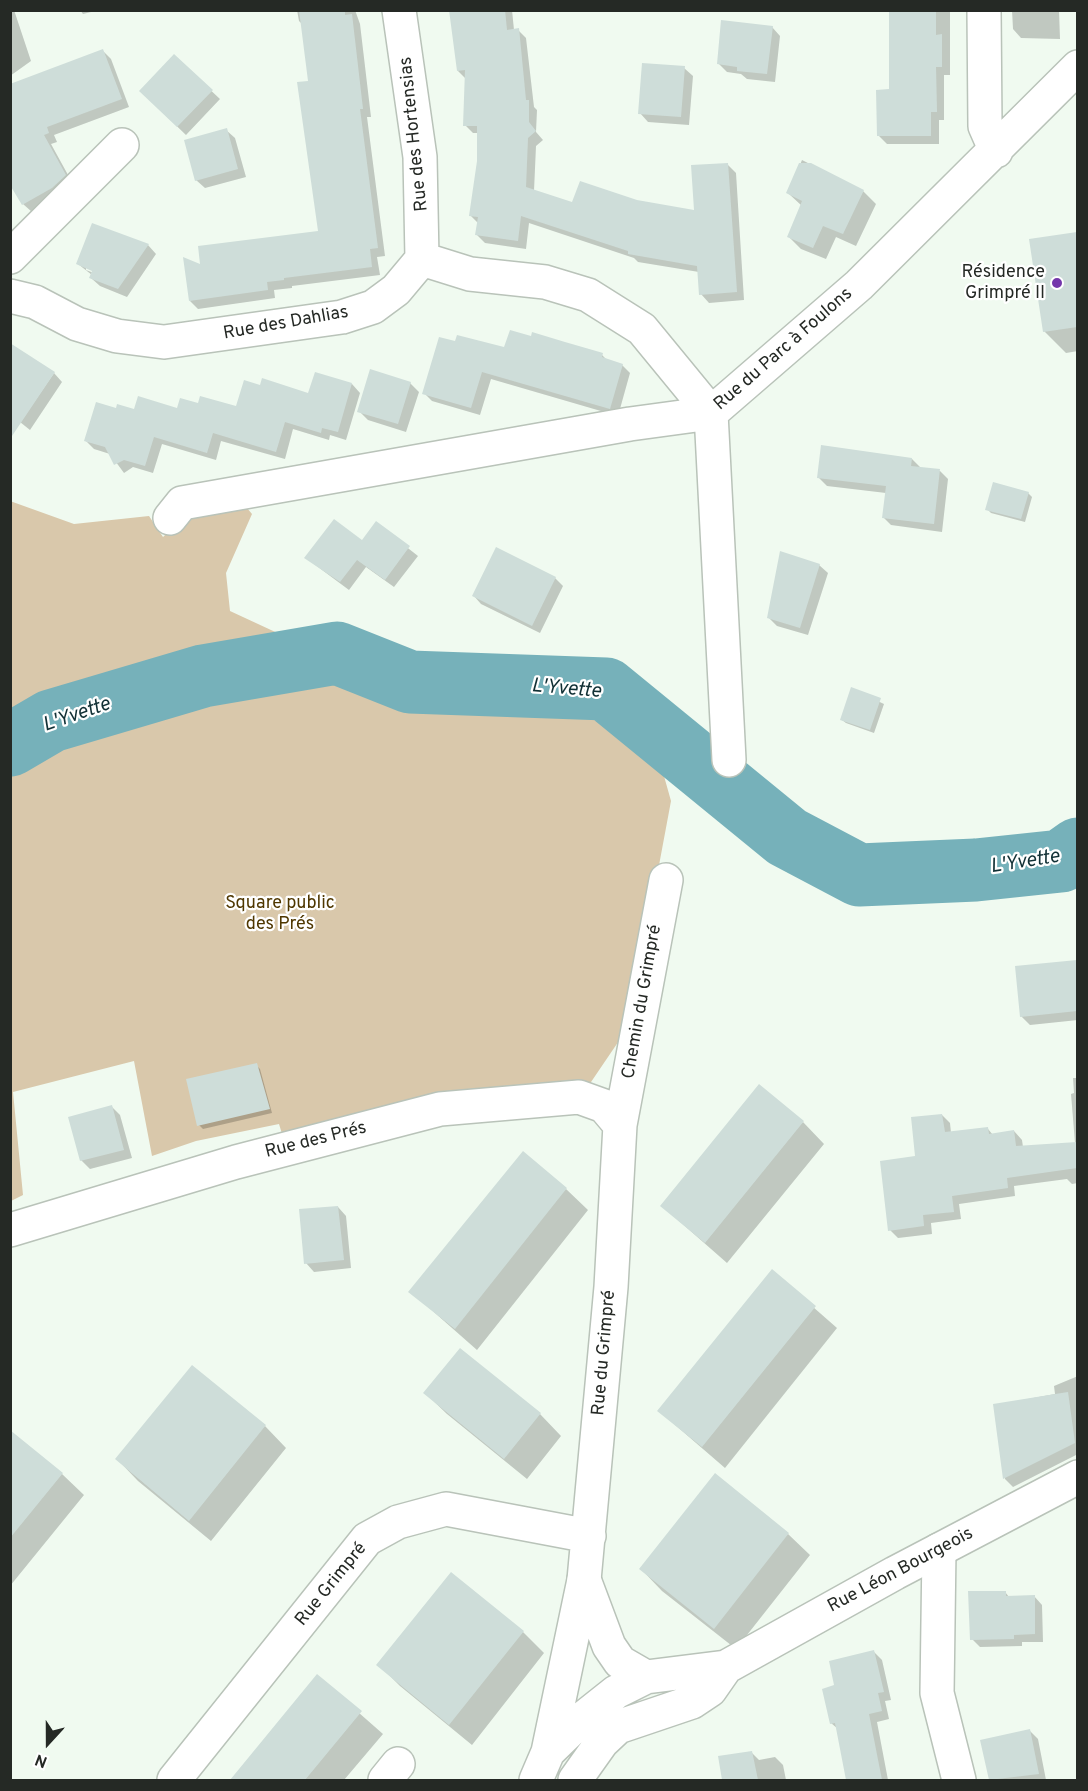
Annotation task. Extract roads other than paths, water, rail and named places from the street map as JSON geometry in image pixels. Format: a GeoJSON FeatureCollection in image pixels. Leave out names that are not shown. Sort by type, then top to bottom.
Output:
{"type":"FeatureCollection","features":[{"type":"Feature","properties":{"kind":"street","name":"Rue des Hortensias"},"geometry":{"type":"LineString","coordinates":[[399,10],[420,157],[422,259]]}},
{"type":"Feature","properties":{"kind":"street"},"geometry":{"type":"LineString","coordinates":[[984,10],[985,126],[996,151]]}},
{"type":"Feature","properties":{"kind":"street","name":"Rue du Parc à Foulons"},"geometry":{"type":"LineString","coordinates":[[729,760],[711,412],[859,285],[996,151],[1077,67]]}},
{"type":"Feature","properties":{"kind":"street"},"geometry":{"type":"LineString","coordinates":[[10,256],[122,145]]}},
{"type":"Feature","properties":{"kind":"street","name":"Rue des Dahlias"},"geometry":{"type":"LineString","coordinates":[[10,296],[35,302],[77,324],[117,336],[164,342],[342,317],[373,307],[396,290],[422,259]]}},
{"type":"Feature","properties":{"kind":"street"},"geometry":{"type":"LineString","coordinates":[[422,259],[470,274],[545,282],[598,300],[642,329],[711,412]]}},
{"type":"Feature","properties":{"kind":"street"},"geometry":{"type":"LineString","coordinates":[[170,518],[182,503],[630,424],[711,412]]}},
{"type":"Feature","properties":{"kind":"street","name":"Chemin du Grimpré"},"geometry":{"type":"LineString","coordinates":[[620,1125],[666,880]]}},
{"type":"Feature","properties":{"kind":"street","name":"Rue des Prés"},"geometry":{"type":"LineString","coordinates":[[10,1230],[233,1162],[441,1109],[579,1096],[604,1106],[620,1125]]}},
{"type":"Feature","properties":{"kind":"street","name":"Rue du Grimpré"},"geometry":{"type":"LineString","coordinates":[[542,1766],[568,1665],[584,1580],[611,1287],[620,1125]]}},
{"type":"Feature","properties":{"kind":"street","name":"Rue Léon Bourgeois"},"geometry":{"type":"LineString","coordinates":[[542,1766],[616,1692],[646,1677],[726,1666],[1077,1477]]}},
{"type":"Feature","properties":{"kind":"street","name":"Rue Grimpré"},"geometry":{"type":"LineString","coordinates":[[174,1780],[368,1539],[378,1533],[398,1522],[446,1509],[589,1536]]}},
{"type":"Feature","properties":{"kind":"street"},"geometry":{"type":"LineString","coordinates":[[939,1550],[937,1693],[959,1780]]}},
{"type":"Feature","properties":{"kind":"street"},"geometry":{"type":"LineString","coordinates":[[584,1580],[609,1646],[620,1662],[646,1677]]}},
{"type":"Feature","properties":{"kind":"street"},"geometry":{"type":"LineString","coordinates":[[568,1665],[575,1679],[602,1704],[623,1716],[637,1719]]}},
{"type":"Feature","properties":{"kind":"street","name":"Rue Léon Bourgeois"},"geometry":{"type":"LineString","coordinates":[[575,1780],[602,1742],[618,1727],[692,1702],[710,1690],[726,1666]]}},
{"type":"Feature","properties":{"kind":"waterway","name":"L'Yvette"},"geometry":{"type":"LineString","coordinates":[[10,745],[51,721],[203,676],[337,653],[410,682],[606,689],[787,837],[859,875],[976,870],[1061,861],[1078,849]]}},
{"type":"Feature","properties":{"kind":"place","name":"Résidence Grimpré II"},"geometry":{"type":"Point","coordinates":[1057,283]}},
{"type":"Feature","properties":{"kind":"park label","name":"Square public des Prés"},"geometry":{"type":"Point","coordinates":[280,914]}}]}
